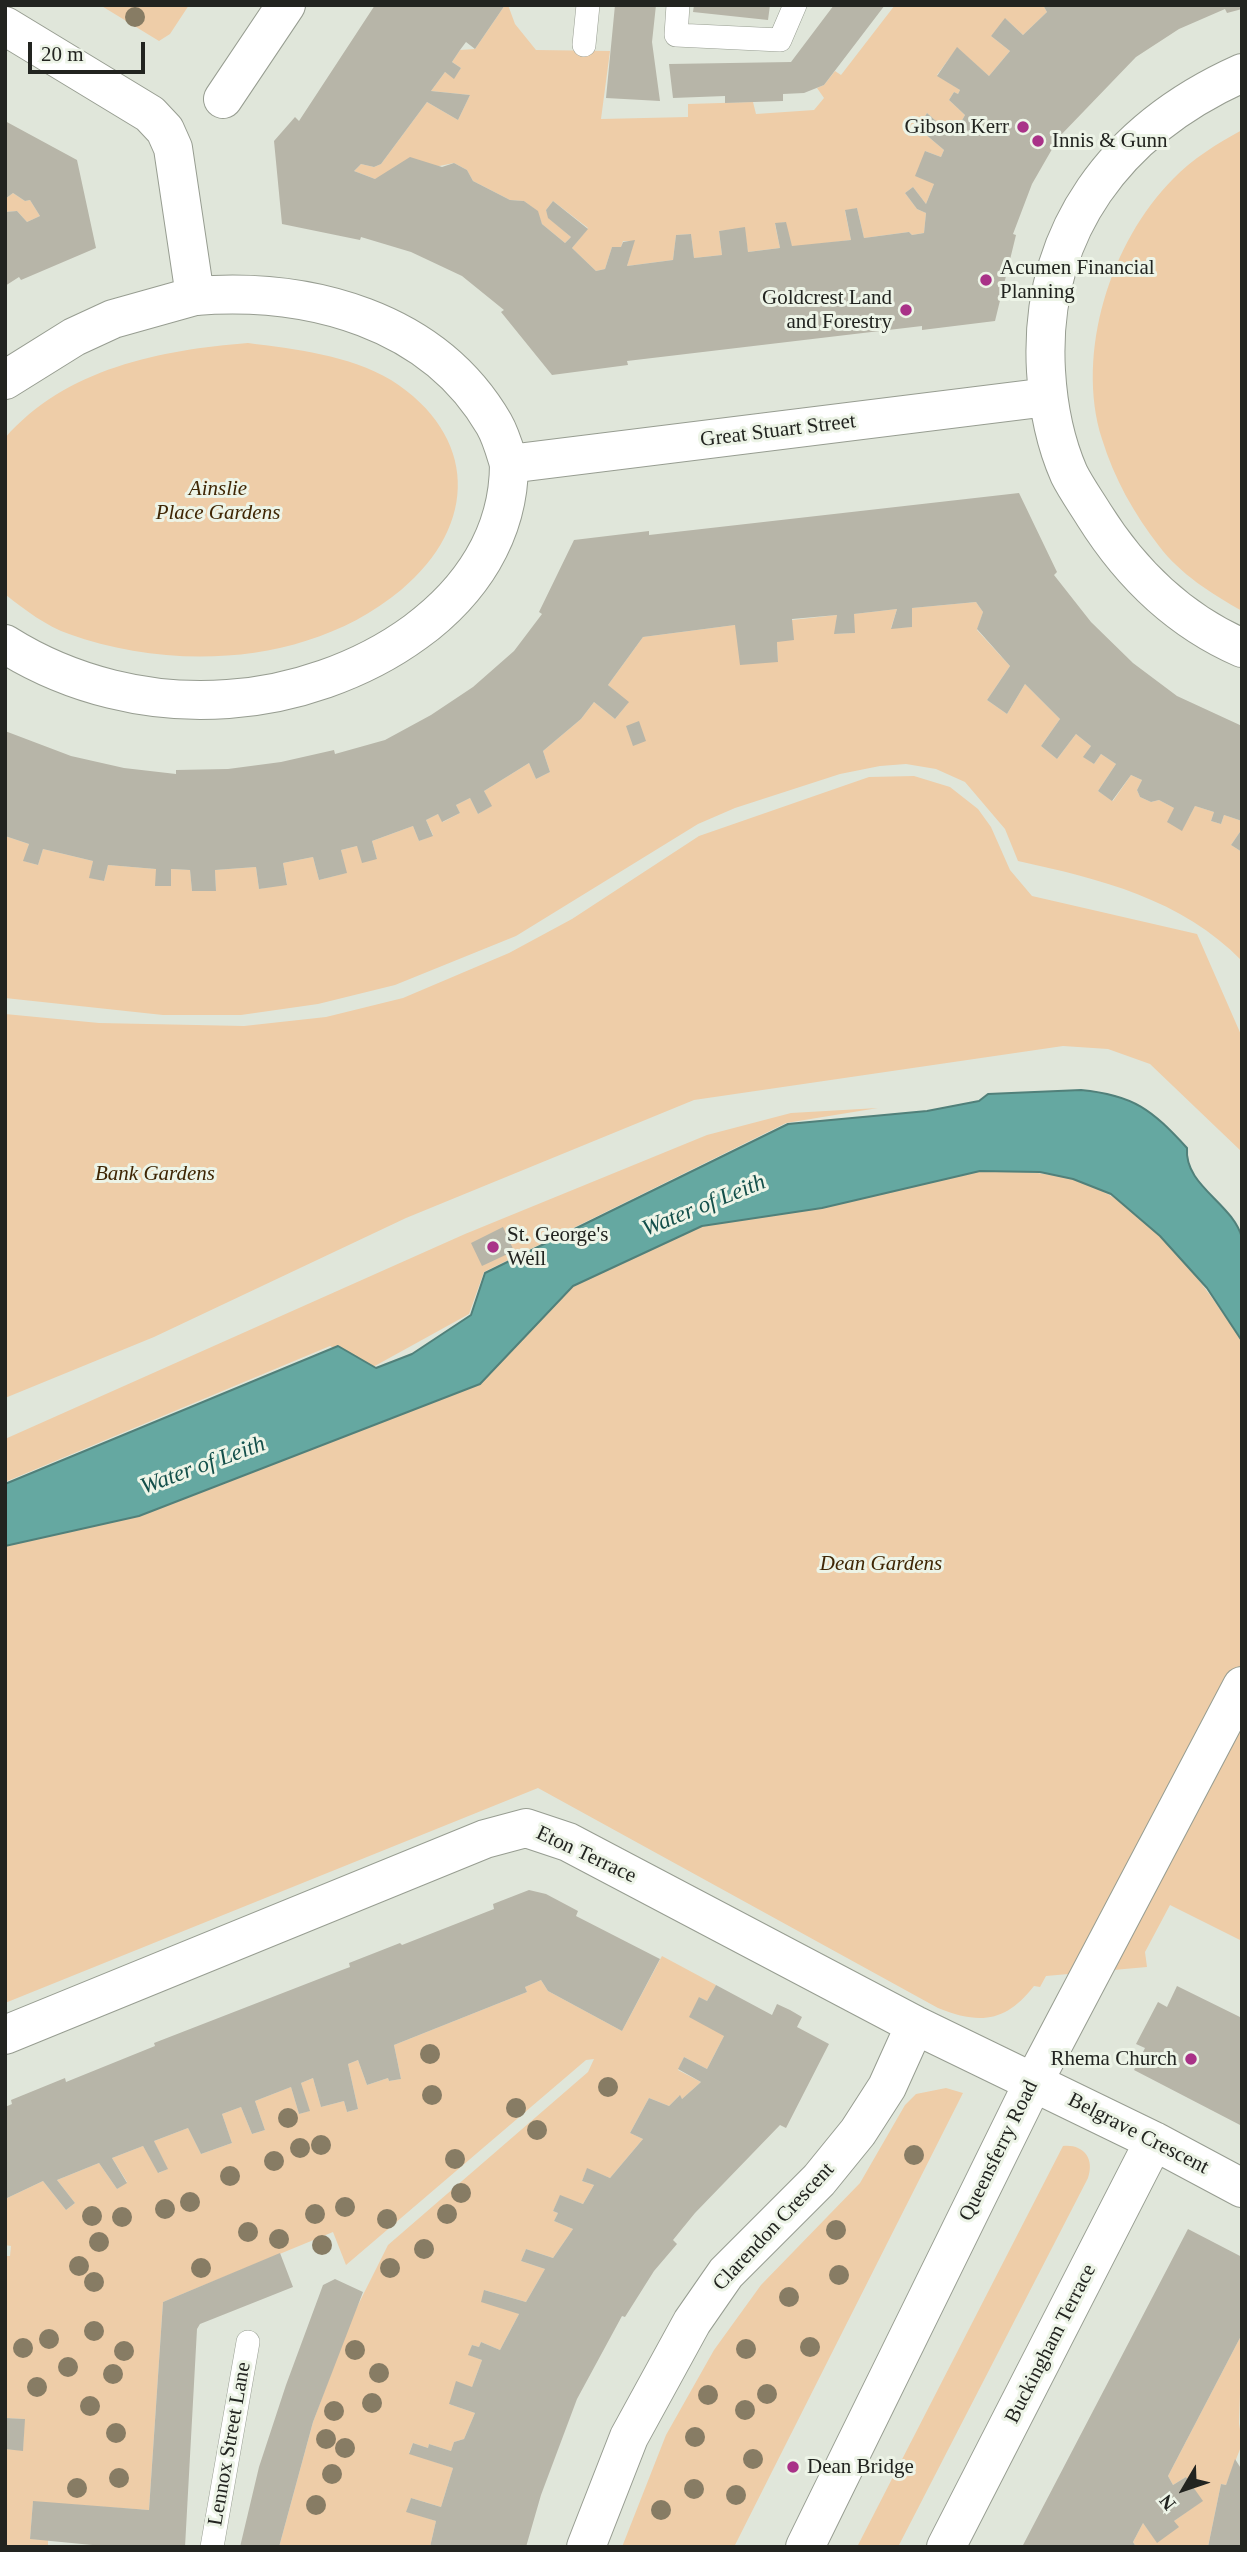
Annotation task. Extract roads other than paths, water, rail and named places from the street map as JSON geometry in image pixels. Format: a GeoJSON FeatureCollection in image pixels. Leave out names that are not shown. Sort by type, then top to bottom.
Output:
{"type":"FeatureCollection","features":[{"type":"Feature","properties":{"kind":"street"},"geometry":{"type":"LineString","coordinates":[[223,99],[286,5]]}},
{"type":"Feature","properties":{"kind":"street"},"geometry":{"type":"LineString","coordinates":[[5,26],[150,114],[166,130],[173,148],[195,296]]}},
{"type":"Feature","properties":{"kind":"street"},"geometry":{"type":"LineString","coordinates":[[1242,73],[1177,107],[1131,145],[1086,200],[1065,241],[1052,283],[1044,333],[1048,397],[1069,474],[1108,537],[1136,573],[1164,601],[1192,622],[1242,648]]}},
{"type":"Feature","properties":{"kind":"street"},"geometry":{"type":"LineString","coordinates":[[5,380],[74,337],[113,319],[195,296],[257,295],[313,300],[349,310],[383,325],[416,344],[448,368],[473,394],[495,426],[509,464],[508,499],[499,528],[483,560],[461,591],[431,621],[401,641],[366,662],[325,679],[275,694],[226,700],[133,694],[89,684],[40,666],[5,644]]}},
{"type":"Feature","properties":{"kind":"street","name":"Great Stuart Street"},"geometry":{"type":"LineString","coordinates":[[509,464],[1048,397]]}},
{"type":"Feature","properties":{"kind":"street","name":"Queensferry Road"},"geometry":{"type":"LineString","coordinates":[[805,2547],[1034,2081],[1242,1686]]}},
{"type":"Feature","properties":{"kind":"street","name":"Eton Terrace"},"geometry":{"type":"LineString","coordinates":[[5,2035],[485,1839],[526,1828],[569,1842],[915,2025],[1034,2081]]}},
{"type":"Feature","properties":{"kind":"street","name":"Clarendon Crescent"},"geometry":{"type":"LineString","coordinates":[[586,2547],[629,2437],[692,2322],[726,2273],[819,2180],[858,2132],[887,2087],[915,2025]]}},
{"type":"Feature","properties":{"kind":"street","name":"Belgrave Crescent"},"geometry":{"type":"LineString","coordinates":[[1034,2081],[1242,2188]]}},
{"type":"Feature","properties":{"kind":"street","name":"Buckingham Terrace"},"geometry":{"type":"LineString","coordinates":[[946,2547],[1154,2141]]}},
{"type":"Feature","properties":{"kind":"lane"},"geometry":{"type":"LineString","coordinates":[[584,45],[588,5]]}},
{"type":"Feature","properties":{"kind":"lane"},"geometry":{"type":"LineString","coordinates":[[678,5],[676,36],[780,40],[795,5]]}},
{"type":"Feature","properties":{"kind":"lane","name":"Lennox Street Lane"},"geometry":{"type":"LineString","coordinates":[[212,2547],[248,2342]]}},
{"type":"Feature","properties":{"kind":"water","name":"Water of Leith"},"geometry":{"type":"Polygon","coordinates":[[[1081,1090],[1115,1096],[1141,1107],[1187,1148],[1193,1173],[1229,1215],[1242,1238],[1242,1341],[1207,1288],[1160,1236],[1111,1194],[1073,1179],[1040,1172],[980,1171],[822,1208],[702,1226],[573,1286],[480,1384],[139,1516],[5,1546],[5,1484],[338,1346],[376,1368],[412,1354],[471,1315],[485,1273],[788,1124],[927,1111],[979,1101],[988,1094],[1081,1090]]]}},
{"type":"Feature","properties":{"kind":"place","name":"Gibson Kerr"},"geometry":{"type":"Point","coordinates":[1023,127]}},
{"type":"Feature","properties":{"kind":"place","name":"Innis & Gunn"},"geometry":{"type":"Point","coordinates":[1038,141]}},
{"type":"Feature","properties":{"kind":"place","name":"Acumen Financial Planning"},"geometry":{"type":"Point","coordinates":[986,280]}},
{"type":"Feature","properties":{"kind":"place","name":"Goldcrest Land and Forestry"},"geometry":{"type":"Point","coordinates":[906,310]}},
{"type":"Feature","properties":{"kind":"place","name":"St. George's Well"},"geometry":{"type":"Point","coordinates":[493,1247]}},
{"type":"Feature","properties":{"kind":"place","name":"Rhema Church"},"geometry":{"type":"Point","coordinates":[1191,2059]}},
{"type":"Feature","properties":{"kind":"place","name":"Dean Bridge"},"geometry":{"type":"Point","coordinates":[793,2467]}},
{"type":"Feature","properties":{"kind":"park label","name":"Ainslie Place Gardens"},"geometry":{"type":"Point","coordinates":[218,501]}},
{"type":"Feature","properties":{"kind":"park label","name":"Bank Gardens"},"geometry":{"type":"Point","coordinates":[155,1174]}},
{"type":"Feature","properties":{"kind":"park label","name":"Dean Gardens"},"geometry":{"type":"Point","coordinates":[881,1564]}}]}
